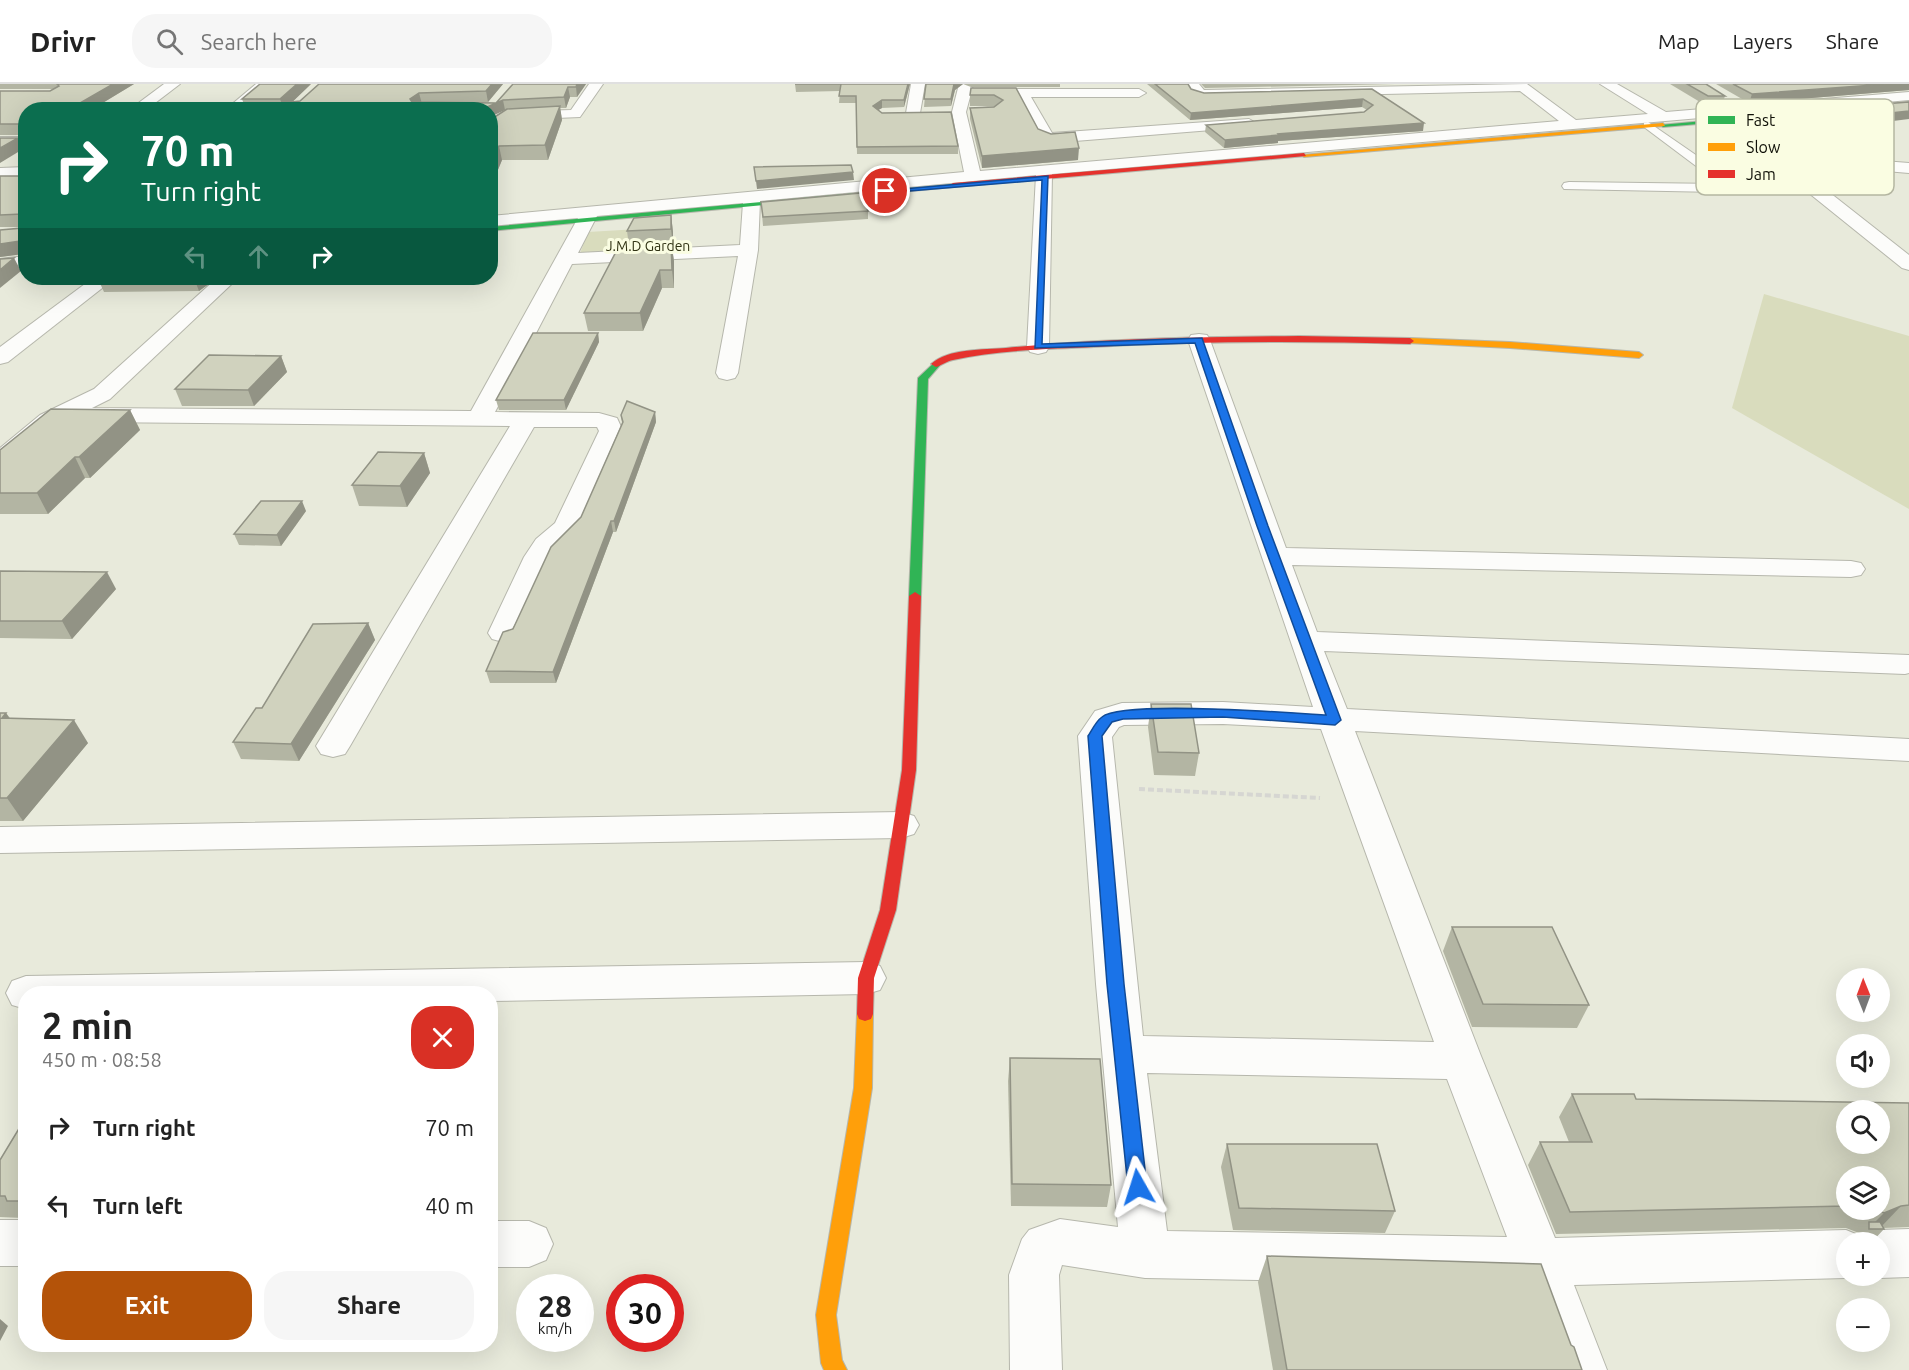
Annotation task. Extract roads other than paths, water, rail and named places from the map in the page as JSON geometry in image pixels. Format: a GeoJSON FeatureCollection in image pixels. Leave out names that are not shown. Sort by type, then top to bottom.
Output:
{"type":"FeatureCollection","features":[{"type":"Feature","properties":{"kind":"street"},"geometry":{"type":"LineString","coordinates":[[147,102],[173,84]]}},
{"type":"Feature","properties":{"kind":"street"},"geometry":{"type":"LineString","coordinates":[[242,102],[265,84]]}},
{"type":"Feature","properties":{"kind":"street"},"geometry":{"type":"LineString","coordinates":[[498,121],[506,116],[575,114],[596,84]]}},
{"type":"Feature","properties":{"kind":"street"},"geometry":{"type":"LineString","coordinates":[[913,113],[918,84]]}},
{"type":"Feature","properties":{"kind":"street"},"geometry":{"type":"LineString","coordinates":[[1191,84],[1197,92],[1203,94],[1376,87],[1525,88],[1573,125]]}},
{"type":"Feature","properties":{"kind":"street"},"geometry":{"type":"LineString","coordinates":[[1607,84],[1664,117]]}},
{"type":"Feature","properties":{"kind":"street"},"geometry":{"type":"LineString","coordinates":[[1896,84],[1909,90]]}},
{"type":"Feature","properties":{"kind":"street"},"geometry":{"type":"LineString","coordinates":[[973,177],[960,112],[964,89],[1022,93],[1139,93]]}},
{"type":"Feature","properties":{"kind":"street"},"geometry":{"type":"LineString","coordinates":[[1335,89],[1353,106]]}},
{"type":"Feature","properties":{"kind":"street"},"geometry":{"type":"LineString","coordinates":[[1842,89],[1861,99]]}},
{"type":"Feature","properties":{"kind":"street"},"geometry":{"type":"LineString","coordinates":[[1022,93],[1024,112],[1045,136],[1050,138],[1260,122]]}},
{"type":"Feature","properties":{"kind":"street"},"geometry":{"type":"LineString","coordinates":[[1718,94],[1722,99]]}},
{"type":"Feature","properties":{"kind":"street"},"geometry":{"type":"LineString","coordinates":[[1786,94],[1795,99]]}},
{"type":"Feature","properties":{"kind":"street"},"geometry":{"type":"LineString","coordinates":[[1874,99],[1909,96]]}},
{"type":"Feature","properties":{"kind":"street"},"geometry":{"type":"LineString","coordinates":[[1406,104],[1429,104]]}},
{"type":"Feature","properties":{"kind":"street"},"geometry":{"type":"LineString","coordinates":[[1894,105],[1909,104]]}},
{"type":"Feature","properties":{"kind":"street"},"geometry":{"type":"LineString","coordinates":[[1382,128],[1406,143],[1573,125],[1696,115]]}},
{"type":"Feature","properties":{"kind":"street"},"geometry":{"type":"LineString","coordinates":[[498,228],[587,216],[753,200],[1406,143],[1648,125],[1696,118]]}},
{"type":"Feature","properties":{"kind":"street"},"geometry":{"type":"LineString","coordinates":[[1192,128],[1229,158]]}},
{"type":"Feature","properties":{"kind":"street"},"geometry":{"type":"LineString","coordinates":[[0,142],[18,142]]}},
{"type":"Feature","properties":{"kind":"street"},"geometry":{"type":"LineString","coordinates":[[1894,167],[1909,168]]}},
{"type":"Feature","properties":{"kind":"street"},"geometry":{"type":"LineString","coordinates":[[0,172],[18,172]]}},
{"type":"Feature","properties":{"kind":"street"},"geometry":{"type":"LineString","coordinates":[[753,200],[973,177],[1044,174]]}},
{"type":"Feature","properties":{"kind":"street"},"geometry":{"type":"LineString","coordinates":[[1038,346],[1044,174]]}},
{"type":"Feature","properties":{"kind":"street"},"geometry":{"type":"LineString","coordinates":[[1824,195],[1909,264]]}},
{"type":"Feature","properties":{"kind":"street"},"geometry":{"type":"LineString","coordinates":[[727,373],[749,250],[753,200]]}},
{"type":"Feature","properties":{"kind":"street"},"geometry":{"type":"LineString","coordinates":[[498,221],[587,216]]}},
{"type":"Feature","properties":{"kind":"street"},"geometry":{"type":"LineString","coordinates":[[478,419],[587,216]]}},
{"type":"Feature","properties":{"kind":"street"},"geometry":{"type":"LineString","coordinates":[[565,259],[749,250]]}},
{"type":"Feature","properties":{"kind":"street"},"geometry":{"type":"LineString","coordinates":[[0,265],[18,263]]}},
{"type":"Feature","properties":{"kind":"street"},"geometry":{"type":"LineString","coordinates":[[0,275],[18,273]]}},
{"type":"Feature","properties":{"kind":"street"},"geometry":{"type":"LineString","coordinates":[[0,357],[96,285]]}},
{"type":"Feature","properties":{"kind":"street"},"geometry":{"type":"LineString","coordinates":[[0,461],[48,420],[102,394],[220,285]]}},
{"type":"Feature","properties":{"kind":"street"},"geometry":{"type":"LineString","coordinates":[[836,1370],[832,1363],[826,1315],[863,1088],[866,978],[888,910],[909,770],[923,378],[933,366],[946,358],[1038,346],[1199,340],[1340,339],[1549,347],[1639,355]]}},
{"type":"Feature","properties":{"kind":"street"},"geometry":{"type":"LineString","coordinates":[[0,340],[23,340]]}},
{"type":"Feature","properties":{"kind":"street"},"geometry":{"type":"LineString","coordinates":[[1199,340],[1305,640],[1462,1061],[1542,1262],[1581,1370]]}},
{"type":"Feature","properties":{"kind":"street"},"geometry":{"type":"LineString","coordinates":[[63,414],[599,420],[609,423],[611,431],[567,527],[546,545],[538,557],[503,633]]}},
{"type":"Feature","properties":{"kind":"street"},"geometry":{"type":"LineString","coordinates":[[333,746],[524,425],[518,420]]}},
{"type":"Feature","properties":{"kind":"street"},"geometry":{"type":"LineString","coordinates":[[1274,556],[1851,569]]}},
{"type":"Feature","properties":{"kind":"street"},"geometry":{"type":"LineString","coordinates":[[1305,640],[1905,664]]}},
{"type":"Feature","properties":{"kind":"street"},"geometry":{"type":"LineString","coordinates":[[1144,1254],[1095,736],[1107,719],[1122,714],[1223,713],[1909,750]]}},
{"type":"Feature","properties":{"kind":"street"},"geometry":{"type":"LineString","coordinates":[[0,840],[901,825]]}},
{"type":"Feature","properties":{"kind":"street"},"geometry":{"type":"LineString","coordinates":[[418,986],[866,978]]}},
{"type":"Feature","properties":{"kind":"street"},"geometry":{"type":"LineString","coordinates":[[0,993],[18,993]]}},
{"type":"Feature","properties":{"kind":"street"},"geometry":{"type":"LineString","coordinates":[[1124,1054],[1462,1061]]}},
{"type":"Feature","properties":{"kind":"street"},"geometry":{"type":"LineString","coordinates":[[1036,1370],[1034,1275],[1039,1256],[1046,1247],[1060,1242],[1144,1254],[1542,1262],[1836,1254]]}},
{"type":"Feature","properties":{"kind":"street"},"geometry":{"type":"LineString","coordinates":[[0,1243],[18,1243]]}},
{"type":"Feature","properties":{"kind":"street"},"geometry":{"type":"LineString","coordinates":[[1890,1254],[1909,1253]]}},
{"type":"Feature","properties":{"kind":"lane"},"geometry":{"type":"LineString","coordinates":[[1648,125],[1696,160]]}},
{"type":"Feature","properties":{"kind":"lane"},"geometry":{"type":"LineString","coordinates":[[1569,186],[1696,188]]}},
{"type":"Feature","properties":{"kind":"park label","name":"J.M.D Garden"},"geometry":{"type":"Point","coordinates":[648,246]}}]}
